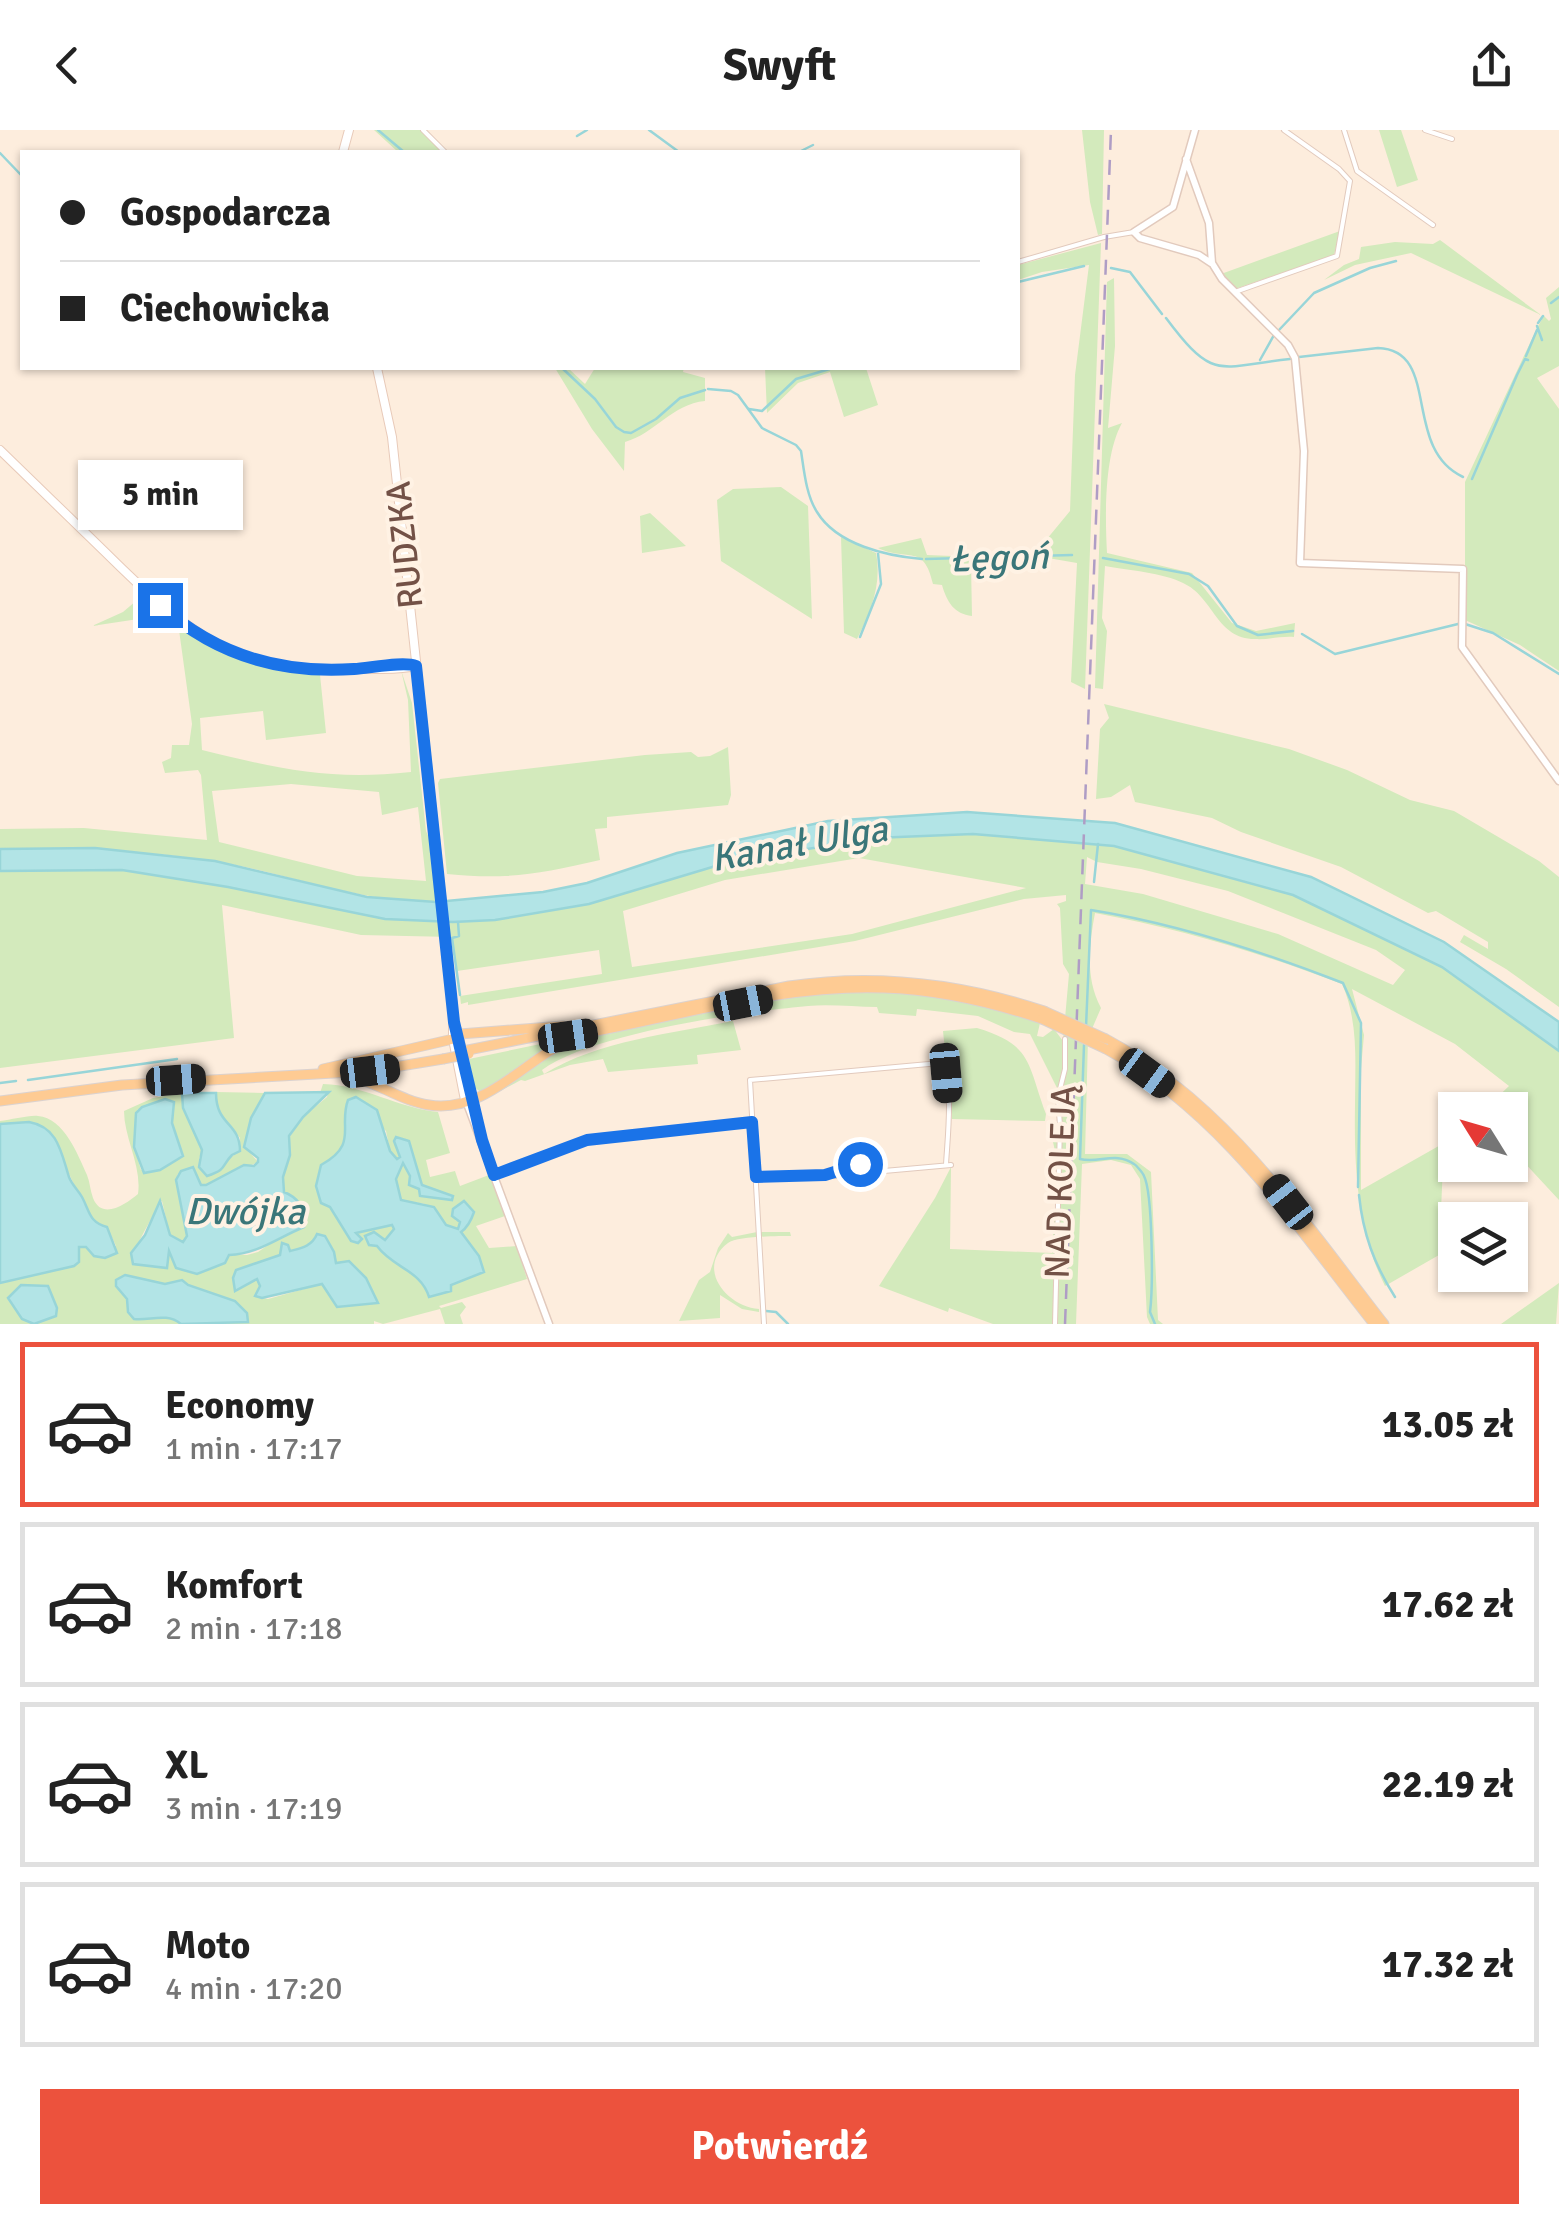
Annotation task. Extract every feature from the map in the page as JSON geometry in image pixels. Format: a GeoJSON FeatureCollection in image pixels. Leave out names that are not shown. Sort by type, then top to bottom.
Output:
{"type":"FeatureCollection","features":[{"type":"Feature","properties":{"kind":"main road","name":"RUDZKA"},"geometry":{"type":"LineString","coordinates":[[377,370],[392,437],[454,1022],[468,1099]]}},
{"type":"Feature","properties":{"kind":"main road"},"geometry":{"type":"LineString","coordinates":[[0,450],[150,596],[193,631],[248,658],[283,668],[318,672],[416,666]]}},
{"type":"Feature","properties":{"kind":"main road"},"geometry":{"type":"LineString","coordinates":[[400,666],[414,647]]}},
{"type":"Feature","properties":{"kind":"main road"},"geometry":{"type":"LineString","coordinates":[[400,666],[417,681]]}},
{"type":"Feature","properties":{"kind":"main road"},"geometry":{"type":"LineString","coordinates":[[0,1101],[204,1073],[370,1071],[596,1028],[840,988],[950,994],[1043,1014],[1172,1081],[1224,1126],[1384,1324]]}},
{"type":"Feature","properties":{"kind":"main road"},"geometry":{"type":"LineString","coordinates":[[320,1072],[456,1036],[596,1028]]}},
{"type":"Feature","properties":{"kind":"main road"},"geometry":{"type":"LineString","coordinates":[[320,1072],[356,1078],[431,1105],[497,1089],[556,1047],[596,1028]]}},
{"type":"Feature","properties":{"kind":"main road"},"geometry":{"type":"LineString","coordinates":[[1106,1044],[1168,1088],[1219,1133],[1374,1324]]}},
{"type":"Feature","properties":{"kind":"street"},"geometry":{"type":"LineString","coordinates":[[423,130],[444,150]]}},
{"type":"Feature","properties":{"kind":"street"},"geometry":{"type":"LineString","coordinates":[[1020,261],[1134,232],[1173,207],[1195,130]]}},
{"type":"Feature","properties":{"kind":"street"},"geometry":{"type":"LineString","coordinates":[[1235,292],[1337,256],[1350,181],[1284,130]]}},
{"type":"Feature","properties":{"kind":"street"},"geometry":{"type":"LineString","coordinates":[[1344,130],[1357,171],[1433,225]]}},
{"type":"Feature","properties":{"kind":"street"},"geometry":{"type":"LineString","coordinates":[[1424,130],[1452,139]]}},
{"type":"Feature","properties":{"kind":"street"},"geometry":{"type":"LineString","coordinates":[[1186,158],[1209,223],[1212,264]]}},
{"type":"Feature","properties":{"kind":"street"},"geometry":{"type":"LineString","coordinates":[[1134,232],[1140,238],[1199,255],[1212,264],[1295,358],[1304,451],[1300,563],[1463,569],[1464,650],[1559,780]]}},
{"type":"Feature","properties":{"kind":"street","name":"NAD KOLEJĄ"},"geometry":{"type":"LineString","coordinates":[[1055,1324],[1058,1102],[1065,1039]]}},
{"type":"Feature","properties":{"kind":"street"},"geometry":{"type":"LineString","coordinates":[[756,1177],[825,1175],[848,1177],[858,1184],[866,1176],[884,1172],[948,1165],[945,1069],[940,1063],[750,1080],[764,1324]]}},
{"type":"Feature","properties":{"kind":"street","name":"RUDZKA"},"geometry":{"type":"LineString","coordinates":[[468,1099],[549,1324]]}},
{"type":"Feature","properties":{"kind":"street"},"geometry":{"type":"LineString","coordinates":[[494,1175],[587,1140],[752,1122]]}},
{"type":"Feature","properties":{"kind":"street"},"geometry":{"type":"LineString","coordinates":[[825,1175],[856,1164],[884,1172]]}},
{"type":"Feature","properties":{"kind":"street"},"geometry":{"type":"LineString","coordinates":[[866,1169],[866,1176]]}},
{"type":"Feature","properties":{"kind":"street"},"geometry":{"type":"LineString","coordinates":[[848,1170],[848,1177]]}},
{"type":"Feature","properties":{"kind":"green space"},"geometry":{"type":"Polygon","coordinates":[[[374,130],[421,130],[440,150],[396,150],[374,130]]]}},
{"type":"Feature","properties":{"kind":"green space"},"geometry":{"type":"Polygon","coordinates":[[[1082,130],[1104,130],[1102,234],[1098,235],[1090,202],[1082,130]]]}},
{"type":"Feature","properties":{"kind":"green space"},"geometry":{"type":"Polygon","coordinates":[[[1379,130],[1401,130],[1418,180],[1397,187],[1379,130]]]}},
{"type":"Feature","properties":{"kind":"green space"},"geometry":{"type":"Polygon","coordinates":[[[1340,231],[1334,255],[1235,289],[1221,274],[1340,231]]]}},
{"type":"Feature","properties":{"kind":"green space"},"geometry":{"type":"Polygon","coordinates":[[[1440,240],[1541,315],[1411,253],[1355,265],[1324,280],[1359,259],[1361,247],[1395,242],[1433,244],[1440,240]]]}},
{"type":"Feature","properties":{"kind":"green space"},"geometry":{"type":"Polygon","coordinates":[[[1101,243],[1085,689],[1071,682],[1077,563],[1048,558],[971,565],[972,616],[952,606],[942,585],[933,584],[920,558],[878,548],[921,538],[927,555],[977,557],[1037,551],[1070,511],[1075,375],[1089,265],[1020,279],[1020,264],[1101,243]]]}},
{"type":"Feature","properties":{"kind":"green space"},"geometry":{"type":"Polygon","coordinates":[[[1114,278],[1115,346],[1108,428],[1122,423],[1109,468],[1107,553],[1192,573],[1232,623],[1256,631],[1295,623],[1294,637],[1242,637],[1223,625],[1202,598],[1183,583],[1156,574],[1105,566],[1102,618],[1107,631],[1103,689],[1095,688],[1107,282],[1114,278]]]}},
{"type":"Feature","properties":{"kind":"green space"},"geometry":{"type":"Polygon","coordinates":[[[1559,287],[1559,366],[1537,378],[1559,409],[1559,671],[1520,645],[1465,620],[1465,482],[1537,328],[1544,316],[1551,319],[1546,298],[1559,287]]]}},
{"type":"Feature","properties":{"kind":"green space"},"geometry":{"type":"Polygon","coordinates":[[[556,370],[570,370],[585,384],[594,370],[684,370],[705,378],[705,401],[683,407],[625,442],[624,471],[592,429],[556,370]]]}},
{"type":"Feature","properties":{"kind":"green space"},"geometry":{"type":"Polygon","coordinates":[[[765,370],[867,370],[878,405],[844,417],[830,372],[798,383],[767,413],[765,370]]]}},
{"type":"Feature","properties":{"kind":"green space"},"geometry":{"type":"Polygon","coordinates":[[[781,487],[808,506],[812,619],[721,561],[717,500],[733,489],[781,487]]]}},
{"type":"Feature","properties":{"kind":"green space"},"geometry":{"type":"Polygon","coordinates":[[[650,513],[686,546],[642,553],[640,516],[650,513]]]}},
{"type":"Feature","properties":{"kind":"green space"},"geometry":{"type":"Polygon","coordinates":[[[841,537],[876,553],[878,576],[874,597],[857,639],[844,633],[841,537]]]}},
{"type":"Feature","properties":{"kind":"green space"},"geometry":{"type":"Polygon","coordinates":[[[143,595],[184,627],[225,650],[269,665],[320,675],[326,733],[266,740],[263,711],[200,718],[202,750],[256,763],[330,774],[411,772],[408,700],[401,670],[412,703],[426,831],[433,847],[437,881],[444,883],[446,901],[386,899],[186,857],[107,850],[0,849],[0,829],[84,828],[207,840],[201,775],[198,770],[165,773],[162,762],[171,758],[172,745],[189,745],[192,724],[179,630],[158,616],[92,626],[123,612],[143,595]],[[291,784],[212,791],[219,842],[357,876],[426,881],[418,807],[382,815],[379,792],[291,784]]]}},
{"type":"Feature","properties":{"kind":"green space"},"geometry":{"type":"Polygon","coordinates":[[[1104,704],[1289,749],[1347,770],[1410,800],[1454,811],[1539,861],[1559,877],[1559,1007],[1460,942],[1464,935],[1488,949],[1488,942],[1436,911],[1428,913],[1341,867],[1212,818],[1135,802],[1130,785],[1111,797],[1096,799],[1100,729],[1109,718],[1104,704]]]}},
{"type":"Feature","properties":{"kind":"green space"},"geometry":{"type":"Polygon","coordinates":[[[728,747],[728,805],[607,817],[607,828],[595,829],[600,860],[524,874],[447,874],[440,779],[645,755],[691,752],[698,757],[710,756],[728,747]]]}},
{"type":"Feature","properties":{"kind":"green space"},"geometry":{"type":"Polygon","coordinates":[[[908,834],[973,834],[1114,846],[1293,895],[1442,967],[1559,1051],[1559,1200],[1528,1166],[1528,1092],[1503,1092],[1509,1086],[1455,1044],[1352,989],[1364,1035],[1361,1190],[1438,1146],[1438,1182],[1442,1182],[1441,1202],[1438,1202],[1438,1256],[1385,1286],[1368,1243],[1359,1198],[1355,1043],[1342,984],[1220,943],[1095,913],[1090,973],[1101,1008],[1088,1038],[1085,1154],[1127,1154],[1151,1172],[1158,1320],[1163,1324],[1150,1324],[1147,1317],[1140,1179],[1131,1165],[1111,1160],[1082,1164],[1076,1324],[993,1324],[879,1286],[951,1167],[950,1249],[1052,1253],[1057,1175],[1049,1130],[1058,1129],[1059,1088],[1030,1034],[1014,1032],[978,1016],[917,1009],[916,1016],[879,1013],[877,1007],[825,1005],[708,1019],[596,1045],[542,1070],[544,1074],[612,1046],[733,1021],[741,1050],[697,1055],[698,1064],[608,1072],[603,1059],[570,1065],[525,1081],[521,1080],[487,1098],[562,1046],[605,1032],[811,993],[893,991],[978,1004],[1040,1023],[1037,1036],[1043,1037],[1054,1029],[1063,1041],[1069,974],[1063,964],[1057,904],[1066,901],[1066,895],[1024,899],[855,941],[468,1005],[461,1004],[460,996],[602,974],[599,950],[457,971],[452,937],[361,935],[222,905],[234,1038],[0,1068],[0,871],[122,870],[385,919],[681,875],[822,845],[908,834]],[[1087,857],[1085,884],[1143,894],[1278,934],[1393,985],[1405,970],[1376,950],[1228,891],[1087,857]],[[859,858],[725,880],[623,911],[632,967],[852,934],[1026,888],[859,858]]]}},
{"type":"Feature","properties":{"kind":"green space"},"geometry":{"type":"Polygon","coordinates":[[[977,1028],[1009,1041],[1025,1058],[1046,1114],[1045,1121],[952,1119],[943,1031],[977,1028]]]}},
{"type":"Feature","properties":{"kind":"green space"},"geometry":{"type":"Polygon","coordinates":[[[569,1038],[497,1086],[481,1092],[475,1088],[469,1059],[569,1038]]]}},
{"type":"Feature","properties":{"kind":"green space"},"geometry":{"type":"Polygon","coordinates":[[[323,1084],[338,1085],[438,1112],[450,1153],[426,1160],[430,1177],[455,1171],[460,1186],[489,1175],[505,1216],[476,1226],[489,1248],[517,1246],[527,1279],[439,1306],[462,1302],[466,1307],[460,1315],[463,1324],[445,1324],[440,1309],[383,1324],[0,1324],[0,1283],[74,1266],[78,1247],[86,1246],[90,1253],[116,1246],[107,1227],[89,1216],[52,1138],[29,1122],[0,1121],[38,1116],[55,1123],[74,1148],[97,1205],[108,1209],[121,1206],[138,1194],[138,1173],[124,1111],[153,1098],[182,1093],[186,1114],[202,1150],[199,1159],[228,1159],[240,1151],[240,1138],[219,1113],[216,1092],[265,1093],[251,1118],[247,1149],[258,1162],[206,1185],[201,1185],[193,1167],[177,1175],[188,1236],[183,1242],[170,1235],[162,1201],[159,1202],[140,1241],[134,1264],[166,1268],[168,1250],[247,1255],[284,1234],[290,1194],[284,1192],[283,1177],[290,1156],[287,1141],[303,1117],[327,1097],[328,1093],[320,1093],[323,1084]],[[350,1098],[341,1148],[321,1165],[316,1186],[321,1203],[330,1207],[351,1241],[354,1233],[391,1225],[395,1229],[377,1246],[420,1281],[429,1297],[450,1291],[451,1285],[483,1271],[479,1256],[460,1231],[472,1218],[455,1220],[461,1222],[459,1230],[446,1225],[425,1204],[401,1200],[396,1179],[403,1163],[410,1176],[409,1185],[419,1189],[424,1197],[452,1200],[453,1196],[422,1185],[409,1142],[395,1138],[401,1158],[397,1159],[390,1151],[386,1131],[350,1098]],[[165,1099],[137,1110],[134,1147],[141,1170],[160,1170],[183,1156],[172,1123],[174,1102],[165,1099]],[[315,1239],[302,1248],[240,1268],[246,1284],[259,1280],[255,1296],[268,1299],[322,1284],[337,1307],[378,1303],[366,1278],[350,1262],[336,1263],[325,1239],[315,1239]]]}},
{"type":"Feature","properties":{"kind":"green space"},"geometry":{"type":"Polygon","coordinates":[[[790,1232],[791,1236],[733,1241],[719,1253],[714,1264],[719,1285],[726,1294],[759,1312],[742,1309],[720,1295],[720,1318],[679,1321],[699,1280],[710,1272],[728,1233],[732,1237],[790,1232]]]}},
{"type":"Feature","properties":{"kind":"green space"},"geometry":{"type":"Polygon","coordinates":[[[1559,1283],[1556,1324],[1501,1324],[1559,1283]]]}},
{"type":"Feature","properties":{"kind":"water","name":"Kanał Ulga"},"geometry":{"type":"Polygon","coordinates":[[[967,812],[1115,823],[1311,877],[1444,942],[1559,1022],[1559,1051],[1442,967],[1293,895],[1114,846],[973,834],[874,838],[729,862],[589,904],[495,920],[453,922],[385,919],[122,870],[0,871],[0,849],[95,848],[215,861],[367,897],[436,902],[543,892],[587,883],[677,853],[828,821],[967,812]]]}},
{"type":"Feature","properties":{"kind":"water","name":"Dwójka"},"geometry":{"type":"Polygon","coordinates":[[[329,1092],[289,1136],[284,1192],[300,1205],[304,1227],[258,1249],[229,1255],[225,1263],[197,1274],[176,1268],[169,1251],[167,1268],[133,1264],[131,1253],[145,1235],[160,1201],[170,1235],[183,1242],[187,1236],[176,1180],[181,1171],[193,1167],[201,1185],[206,1185],[258,1162],[244,1147],[251,1118],[265,1093],[329,1092]]]}},
{"type":"Feature","properties":{"kind":"water"},"geometry":{"type":"Polygon","coordinates":[[[182,1093],[216,1093],[220,1112],[239,1142],[240,1151],[207,1176],[199,1167],[202,1150],[183,1108],[182,1093]]]}},
{"type":"Feature","properties":{"kind":"water"},"geometry":{"type":"Polygon","coordinates":[[[356,1097],[377,1110],[390,1151],[397,1159],[400,1157],[396,1137],[409,1141],[422,1185],[453,1196],[452,1200],[420,1196],[419,1189],[409,1185],[410,1176],[403,1163],[396,1179],[401,1200],[434,1207],[446,1225],[458,1229],[460,1222],[452,1216],[453,1209],[464,1201],[474,1212],[461,1232],[479,1256],[484,1272],[451,1285],[451,1291],[429,1297],[420,1281],[377,1246],[369,1245],[365,1236],[374,1232],[385,1240],[394,1229],[392,1225],[356,1233],[362,1239],[358,1243],[351,1241],[330,1207],[321,1203],[316,1186],[321,1165],[340,1150],[348,1100],[356,1097]]]}},
{"type":"Feature","properties":{"kind":"water"},"geometry":{"type":"Polygon","coordinates":[[[165,1099],[174,1102],[172,1123],[183,1156],[160,1170],[144,1173],[134,1147],[136,1113],[165,1099]]]}},
{"type":"Feature","properties":{"kind":"water"},"geometry":{"type":"Polygon","coordinates":[[[29,1122],[52,1135],[70,1180],[93,1219],[107,1227],[117,1253],[105,1258],[79,1247],[79,1262],[74,1266],[0,1283],[0,1124],[29,1122]]]}},
{"type":"Feature","properties":{"kind":"water"},"geometry":{"type":"Polygon","coordinates":[[[317,1234],[325,1236],[336,1263],[349,1261],[366,1278],[378,1303],[337,1307],[322,1284],[262,1298],[255,1296],[260,1286],[257,1279],[235,1291],[236,1270],[280,1255],[282,1243],[290,1251],[306,1246],[317,1234]]]}},
{"type":"Feature","properties":{"kind":"water"},"geometry":{"type":"Polygon","coordinates":[[[125,1275],[165,1284],[182,1280],[235,1301],[247,1313],[248,1322],[181,1324],[164,1318],[134,1319],[128,1312],[127,1299],[116,1286],[116,1280],[125,1275]]]}},
{"type":"Feature","properties":{"kind":"water"},"geometry":{"type":"Polygon","coordinates":[[[21,1285],[48,1286],[57,1308],[56,1316],[34,1324],[22,1319],[8,1298],[21,1285]]]}},
{"type":"Feature","properties":{"kind":"waterway","name":"Łęgoń"},"geometry":{"type":"LineString","coordinates":[[378,130],[402,150]]}},
{"type":"Feature","properties":{"kind":"waterway"},"geometry":{"type":"LineString","coordinates":[[577,136],[587,130]]}},
{"type":"Feature","properties":{"kind":"waterway"},"geometry":{"type":"LineString","coordinates":[[649,130],[676,150]]}},
{"type":"Feature","properties":{"kind":"waterway"},"geometry":{"type":"LineString","coordinates":[[803,150],[813,145]]}},
{"type":"Feature","properties":{"kind":"waterway"},"geometry":{"type":"LineString","coordinates":[[0,153],[20,174]]}},
{"type":"Feature","properties":{"kind":"waterway"},"geometry":{"type":"LineString","coordinates":[[1279,330],[1314,293],[1396,261]]}},
{"type":"Feature","properties":{"kind":"waterway"},"geometry":{"type":"LineString","coordinates":[[1020,282],[1084,266]]}},
{"type":"Feature","properties":{"kind":"waterway"},"geometry":{"type":"LineString","coordinates":[[1111,268],[1130,272],[1162,314]]}},
{"type":"Feature","properties":{"kind":"waterway"},"geometry":{"type":"LineString","coordinates":[[1551,303],[1559,297]]}},
{"type":"Feature","properties":{"kind":"waterway"},"geometry":{"type":"LineString","coordinates":[[1538,323],[1543,316]]}},
{"type":"Feature","properties":{"kind":"waterway"},"geometry":{"type":"LineString","coordinates":[[1166,318],[1195,353],[1219,366],[1290,359]]}},
{"type":"Feature","properties":{"kind":"waterway"},"geometry":{"type":"LineString","coordinates":[[1537,326],[1542,340]]}},
{"type":"Feature","properties":{"kind":"waterway"},"geometry":{"type":"LineString","coordinates":[[1526,356],[1537,330]]}},
{"type":"Feature","properties":{"kind":"waterway"},"geometry":{"type":"LineString","coordinates":[[1260,360],[1274,335]]}},
{"type":"Feature","properties":{"kind":"waterway"},"geometry":{"type":"LineString","coordinates":[[1299,357],[1378,348],[1397,353],[1410,365],[1417,382],[1433,445],[1444,463],[1463,477]]}},
{"type":"Feature","properties":{"kind":"waterway"},"geometry":{"type":"LineString","coordinates":[[1472,479],[1517,375],[1525,359],[1528,360]]}},
{"type":"Feature","properties":{"kind":"waterway","name":"Łęgoń"},"geometry":{"type":"LineString","coordinates":[[564,370],[595,399],[616,427],[631,433],[656,419],[680,398],[705,390]]}},
{"type":"Feature","properties":{"kind":"waterway"},"geometry":{"type":"LineString","coordinates":[[749,409],[762,411],[796,379],[826,370]]}},
{"type":"Feature","properties":{"kind":"waterway","name":"Łęgoń"},"geometry":{"type":"LineString","coordinates":[[708,389],[738,395],[762,428],[796,445],[801,451],[813,505],[837,533],[879,552],[922,559]]}},
{"type":"Feature","properties":{"kind":"waterway"},"geometry":{"type":"LineString","coordinates":[[860,637],[881,584],[878,553]]}},
{"type":"Feature","properties":{"kind":"waterway","name":"Łęgoń"},"geometry":{"type":"LineString","coordinates":[[926,559],[1072,555]]}},
{"type":"Feature","properties":{"kind":"waterway","name":"Łęgoń"},"geometry":{"type":"LineString","coordinates":[[1103,558],[1189,574],[1208,586],[1237,626],[1258,635],[1293,631]]}},
{"type":"Feature","properties":{"kind":"waterway","name":"Łęgoń"},"geometry":{"type":"LineString","coordinates":[[1302,634],[1335,654],[1458,624]]}},
{"type":"Feature","properties":{"kind":"waterway","name":"Łęgoń"},"geometry":{"type":"LineString","coordinates":[[1465,624],[1493,633],[1559,674]]}},
{"type":"Feature","properties":{"kind":"waterway"},"geometry":{"type":"LineString","coordinates":[[1094,882],[1098,844]]}},
{"type":"Feature","properties":{"kind":"waterway"},"geometry":{"type":"LineString","coordinates":[[1086,1027],[1091,910],[1219,940],[1343,983],[1361,1023],[1358,1187]]}},
{"type":"Feature","properties":{"kind":"waterway"},"geometry":{"type":"LineString","coordinates":[[458,922],[459,936],[452,938],[460,995]]}},
{"type":"Feature","properties":{"kind":"waterway"},"geometry":{"type":"LineString","coordinates":[[1084,1045],[1080,1159],[1120,1158],[1135,1165],[1144,1176],[1151,1221],[1150,1312],[1155,1324]]}},
{"type":"Feature","properties":{"kind":"waterway"},"geometry":{"type":"LineString","coordinates":[[28,1080],[177,1059]]}},
{"type":"Feature","properties":{"kind":"waterway"},"geometry":{"type":"LineString","coordinates":[[0,1083],[16,1081]]}},
{"type":"Feature","properties":{"kind":"waterway"},"geometry":{"type":"LineString","coordinates":[[1359,1195],[1371,1248],[1395,1297]]}},
{"type":"Feature","properties":{"kind":"waterway"},"geometry":{"type":"LineString","coordinates":[[766,1311],[776,1312],[788,1324]]}},
{"type":"Feature","properties":{"kind":"railway"},"geometry":{"type":"LineString","coordinates":[[1065,1324],[1111,130]]}},
{"type":"Feature","properties":{"kind":"route"},"geometry":{"type":"LineString","coordinates":[[160,605],[193,631],[224,648],[283,668],[318,672],[406,662],[416,666],[454,1022],[494,1175],[587,1140],[752,1122],[756,1177],[825,1175],[860,1164]]}}]}
